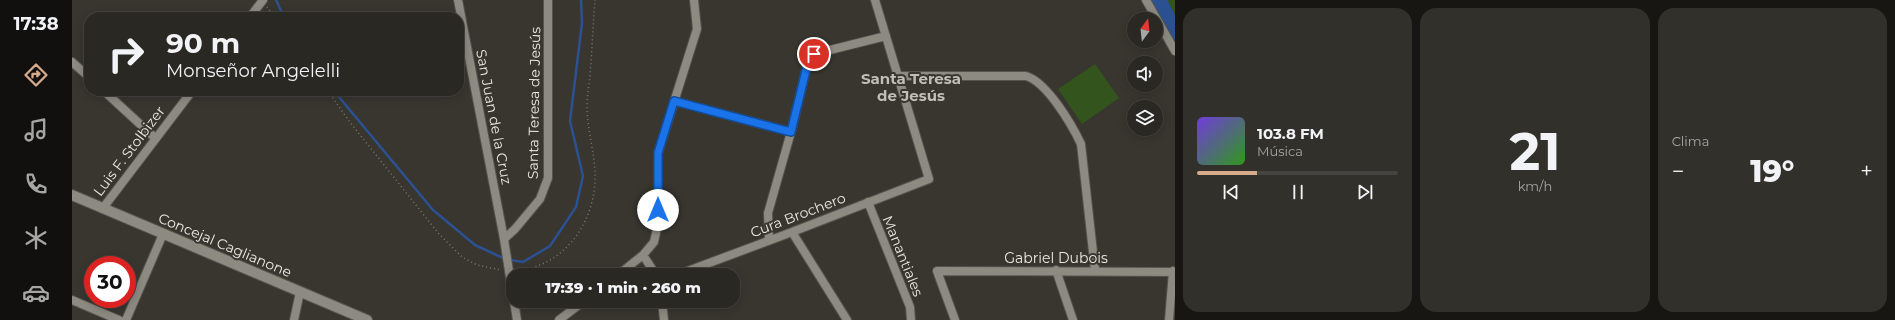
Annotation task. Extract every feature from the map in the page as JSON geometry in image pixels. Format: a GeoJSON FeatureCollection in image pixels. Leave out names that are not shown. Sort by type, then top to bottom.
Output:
{"type":"FeatureCollection","features":[{"type":"Feature","properties":{"kind":"street"},"geometry":{"type":"LineString","coordinates":[[254,12],[263,0]]}},
{"type":"Feature","properties":{"kind":"street","name":"San Juan de la Cruz"},"geometry":{"type":"LineString","coordinates":[[458,0],[460,12]]}},
{"type":"Feature","properties":{"kind":"street","name":"Santa Teresa de Jesús"},"geometry":{"type":"LineString","coordinates":[[504,239],[515,229],[540,199],[548,178],[548,0]]}},
{"type":"Feature","properties":{"kind":"street"},"geometry":{"type":"LineString","coordinates":[[627,268],[643,256],[654,242],[658,224],[658,153],[697,29],[694,0]]}},
{"type":"Feature","properties":{"kind":"street"},"geometry":{"type":"LineString","coordinates":[[875,0],[899,76],[1026,76],[1041,84],[1062,112],[1081,144],[1095,270]]}},
{"type":"Feature","properties":{"kind":"street"},"geometry":{"type":"LineString","coordinates":[[1146,0],[1175,51]]}},
{"type":"Feature","properties":{"kind":"street","name":"San Juan de la Cruz"},"geometry":{"type":"LineString","coordinates":[[464,31],[504,239],[508,268]]}},
{"type":"Feature","properties":{"kind":"street"},"geometry":{"type":"LineString","coordinates":[[768,240],[768,213],[791,132],[808,62],[814,54],[886,36]]}},
{"type":"Feature","properties":{"kind":"street"},"geometry":{"type":"LineString","coordinates":[[72,62],[84,73]]}},
{"type":"Feature","properties":{"kind":"street","name":"Cura Brochero"},"geometry":{"type":"LineString","coordinates":[[695,268],[929,179],[899,76]]}},
{"type":"Feature","properties":{"kind":"street"},"geometry":{"type":"LineString","coordinates":[[109,96],[155,138]]}},
{"type":"Feature","properties":{"kind":"street","name":"Luis F. Stolbizer"},"geometry":{"type":"LineString","coordinates":[[103,208],[188,96]]}},
{"type":"Feature","properties":{"kind":"street"},"geometry":{"type":"LineString","coordinates":[[674,101],[791,132]]}},
{"type":"Feature","properties":{"kind":"street","name":"Concejal Caglianone"},"geometry":{"type":"LineString","coordinates":[[72,195],[367,320]]}},
{"type":"Feature","properties":{"kind":"street","name":"Manantiales"},"geometry":{"type":"LineString","coordinates":[[868,202],[910,307],[910,320]]}},
{"type":"Feature","properties":{"kind":"street"},"geometry":{"type":"LineString","coordinates":[[792,232],[847,320]]}},
{"type":"Feature","properties":{"kind":"street"},"geometry":{"type":"LineString","coordinates":[[126,320],[163,234]]}},
{"type":"Feature","properties":{"kind":"street"},"geometry":{"type":"LineString","coordinates":[[643,256],[651,268]]}},
{"type":"Feature","properties":{"kind":"street"},"geometry":{"type":"LineString","coordinates":[[1056,270],[1074,320]]}},
{"type":"Feature","properties":{"kind":"street","name":"Gabriel Dubois"},"geometry":{"type":"LineString","coordinates":[[955,320],[937,271],[1095,270],[1174,272]]}},
{"type":"Feature","properties":{"kind":"street"},"geometry":{"type":"LineString","coordinates":[[1169,320],[1174,272]]}},
{"type":"Feature","properties":{"kind":"street"},"geometry":{"type":"LineString","coordinates":[[294,320],[300,292]]}},
{"type":"Feature","properties":{"kind":"street"},"geometry":{"type":"LineString","coordinates":[[72,300],[119,320]]}},
{"type":"Feature","properties":{"kind":"street"},"geometry":{"type":"LineString","coordinates":[[515,308],[518,320]]}},
{"type":"Feature","properties":{"kind":"street"},"geometry":{"type":"LineString","coordinates":[[559,320],[575,308]]}},
{"type":"Feature","properties":{"kind":"street"},"geometry":{"type":"LineString","coordinates":[[663,308],[664,320]]}},
{"type":"Feature","properties":{"kind":"path"},"geometry":{"type":"LineString","coordinates":[[263,0],[271,12]]}},
{"type":"Feature","properties":{"kind":"path"},"geometry":{"type":"LineString","coordinates":[[530,268],[540,265],[559,255],[577,237],[588,213],[593,194],[595,172],[588,126],[587,104],[596,0]]}},
{"type":"Feature","properties":{"kind":"path"},"geometry":{"type":"LineString","coordinates":[[332,96],[349,121],[439,234],[462,257],[477,265],[506,269]]}},
{"type":"Feature","properties":{"kind":"green space"},"geometry":{"type":"Polygon","coordinates":[[[1161,0],[1175,0],[1175,25],[1161,0]]]}},
{"type":"Feature","properties":{"kind":"green space"},"geometry":{"type":"Polygon","coordinates":[[[1095,64],[1119,98],[1082,124],[1058,89],[1095,64]]]}},
{"type":"Feature","properties":{"kind":"waterway"},"geometry":{"type":"LineString","coordinates":[[276,0],[282,12]]}},
{"type":"Feature","properties":{"kind":"waterway"},"geometry":{"type":"LineString","coordinates":[[510,260],[523,262],[550,246],[576,207],[583,176],[570,121],[582,23],[581,0]]}},
{"type":"Feature","properties":{"kind":"waterway"},"geometry":{"type":"LineString","coordinates":[[1159,0],[1175,32]]}},
{"type":"Feature","properties":{"kind":"waterway"},"geometry":{"type":"LineString","coordinates":[[338,96],[433,210],[475,245],[505,259]]}},
{"type":"Feature","properties":{"kind":"district","name":"Santa Teresa de Jesús"},"geometry":{"type":"Point","coordinates":[911,88]}},
{"type":"Feature","properties":{"kind":"route"},"geometry":{"type":"LineString","coordinates":[[658,210],[658,153],[674,101],[791,132],[808,62],[814,54]]}}]}
